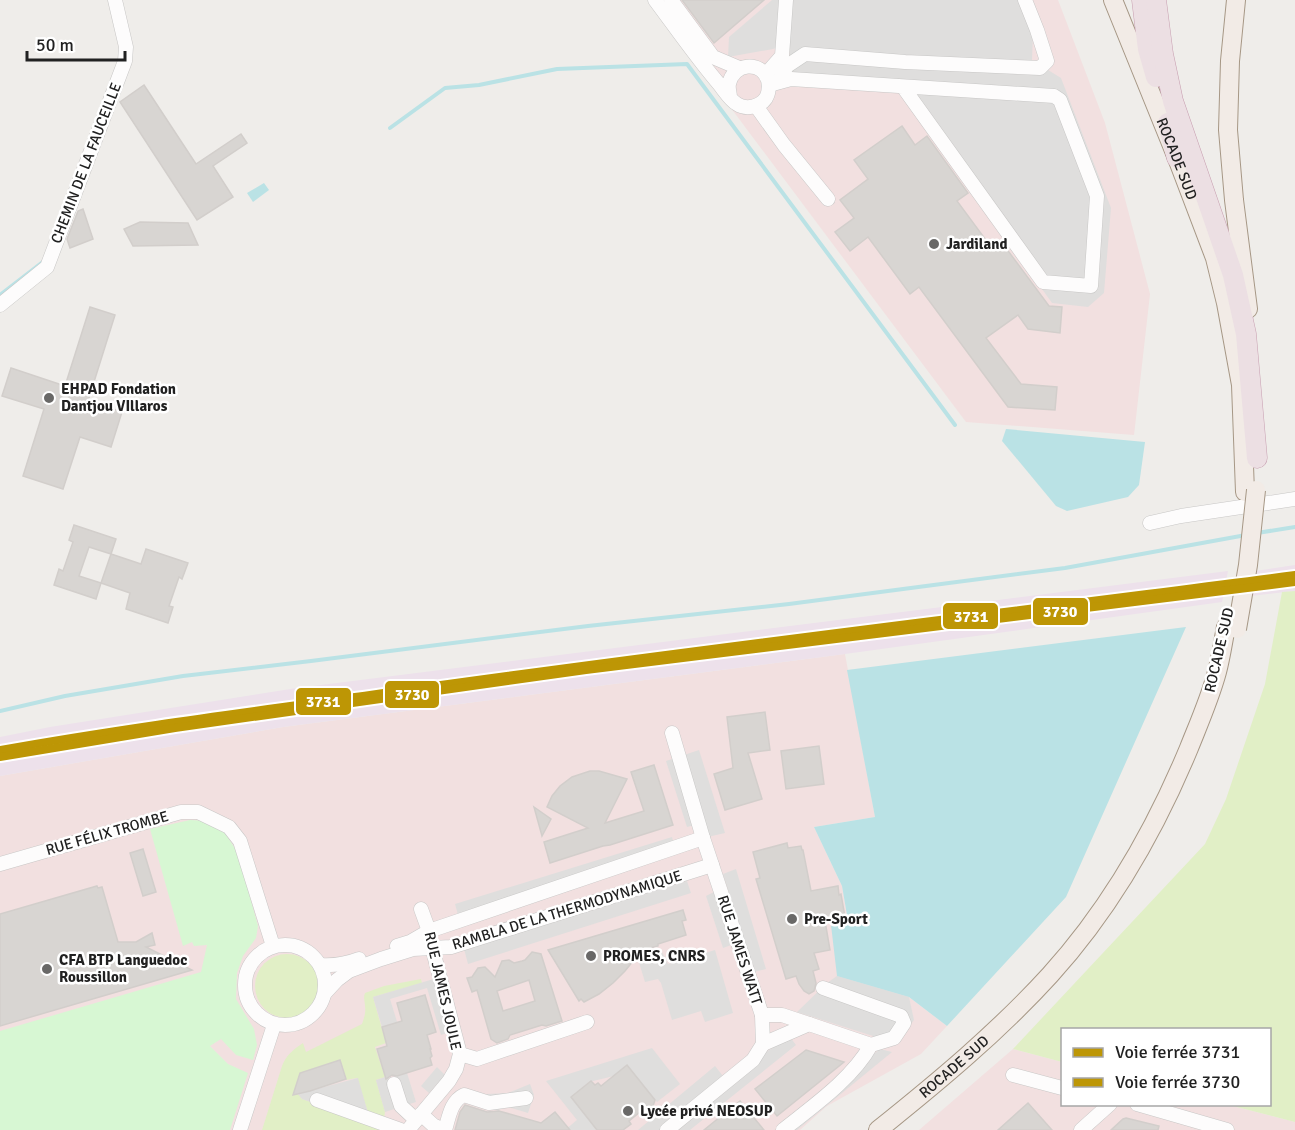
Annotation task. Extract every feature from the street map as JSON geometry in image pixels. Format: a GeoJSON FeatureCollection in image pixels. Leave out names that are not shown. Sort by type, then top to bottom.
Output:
{"type":"FeatureCollection","features":[{"type":"Feature","properties":{"kind":"highway"},"geometry":{"type":"LineString","coordinates":[[1142,0],[1148,49],[1177,158]]}},
{"type":"Feature","properties":{"kind":"highway"},"geometry":{"type":"LineString","coordinates":[[1156,0],[1163,54],[1173,102],[1233,274],[1246,334],[1257,458]]}},
{"type":"Feature","properties":{"kind":"main road","name":"ROCADE SUD"},"geometry":{"type":"LineString","coordinates":[[878,1130],[990,1036],[1050,975],[1087,930],[1116,889],[1174,783],[1199,723],[1231,628],[1248,566],[1250,491],[1241,385],[1226,303],[1215,258],[1113,0]]}},
{"type":"Feature","properties":{"kind":"main road","name":"ROCADE SUD"},"geometry":{"type":"LineString","coordinates":[[1236,0],[1230,61],[1228,130],[1234,200],[1257,375],[1257,458],[1250,491]]}},
{"type":"Feature","properties":{"kind":"main road","name":"ROCADE SUD"},"geometry":{"type":"LineString","coordinates":[[893,1130],[995,1045],[1057,982],[1095,937],[1125,893],[1183,787],[1224,674],[1231,628]]}},
{"type":"Feature","properties":{"kind":"street","name":"CHEMIN DE LA FAUCEILLE"},"geometry":{"type":"LineString","coordinates":[[0,305],[47,267],[125,61],[126,47],[115,0]]}},
{"type":"Feature","properties":{"kind":"street"},"geometry":{"type":"LineString","coordinates":[[655,0],[706,69],[730,97],[737,104],[747,107],[756,106],[766,98],[782,56],[786,0]]}},
{"type":"Feature","properties":{"kind":"street"},"geometry":{"type":"LineString","coordinates":[[670,0],[713,57],[739,68]]}},
{"type":"Feature","properties":{"kind":"street"},"geometry":{"type":"LineString","coordinates":[[771,81],[805,54],[906,62],[1040,68],[1047,61],[1025,0]]}},
{"type":"Feature","properties":{"kind":"street"},"geometry":{"type":"LineString","coordinates":[[730,97],[728,85],[739,68],[749,66],[758,68],[771,81]]}},
{"type":"Feature","properties":{"kind":"street"},"geometry":{"type":"LineString","coordinates":[[771,81],[791,79],[1054,96],[1060,100],[1097,196],[1091,286],[1043,282],[903,87]]}},
{"type":"Feature","properties":{"kind":"street"},"geometry":{"type":"LineString","coordinates":[[756,106],[828,199]]}},
{"type":"Feature","properties":{"kind":"street"},"geometry":{"type":"LineString","coordinates":[[1150,523],[1181,516],[1295,499]]}},
{"type":"Feature","properties":{"kind":"street","name":"RUE JAMES WATT"},"geometry":{"type":"LineString","coordinates":[[672,733],[703,838],[762,1015],[763,1044]]}},
{"type":"Feature","properties":{"kind":"street","name":"RUE FÉLIX TROMBE"},"geometry":{"type":"LineString","coordinates":[[0,864],[182,812],[198,812],[229,827],[240,841],[273,946]]}},
{"type":"Feature","properties":{"kind":"street","name":"RAMBLA DE LA THERMODYNAMIQUE"},"geometry":{"type":"LineString","coordinates":[[320,965],[345,964],[410,942],[429,931],[703,838]]}},
{"type":"Feature","properties":{"kind":"street","name":"RAMBLA DE LA THERMODYNAMIQUE"},"geometry":{"type":"LineString","coordinates":[[325,993],[349,971],[381,959],[413,949],[451,947],[712,865]]}},
{"type":"Feature","properties":{"kind":"street","name":"RUE JAMES JOULE"},"geometry":{"type":"LineString","coordinates":[[415,1121],[449,1081],[456,1069],[459,1054],[429,931],[421,909]]}},
{"type":"Feature","properties":{"kind":"street"},"geometry":{"type":"LineString","coordinates":[[273,946],[295,946],[311,954],[320,965],[324,973],[325,993],[316,1012],[307,1020],[286,1027],[274,1025],[258,1017],[252,1011],[246,999],[244,986],[248,967],[259,954],[273,946]]}},
{"type":"Feature","properties":{"kind":"street"},"geometry":{"type":"LineString","coordinates":[[762,1015],[782,1015],[871,1045],[894,1038],[904,1023],[902,1016],[823,988]]}},
{"type":"Feature","properties":{"kind":"street"},"geometry":{"type":"LineString","coordinates":[[459,1054],[477,1059],[587,1022]]}},
{"type":"Feature","properties":{"kind":"street"},"geometry":{"type":"LineString","coordinates":[[667,1130],[753,1060],[763,1044],[809,1024]]}},
{"type":"Feature","properties":{"kind":"street"},"geometry":{"type":"LineString","coordinates":[[240,1130],[274,1025]]}},
{"type":"Feature","properties":{"kind":"street"},"geometry":{"type":"LineString","coordinates":[[783,1130],[826,1095],[862,1060],[871,1045]]}},
{"type":"Feature","properties":{"kind":"street"},"geometry":{"type":"LineString","coordinates":[[1013,1075],[1061,1088]]}},
{"type":"Feature","properties":{"kind":"street"},"geometry":{"type":"LineString","coordinates":[[394,1084],[401,1106],[415,1121],[445,1130],[452,1106],[458,1098],[464,1095],[489,1103],[526,1098]]}},
{"type":"Feature","properties":{"kind":"street"},"geometry":{"type":"LineString","coordinates":[[317,1100],[401,1130]]}},
{"type":"Feature","properties":{"kind":"street"},"geometry":{"type":"LineString","coordinates":[[1085,1129],[1107,1106]]}},
{"type":"Feature","properties":{"kind":"street"},"geometry":{"type":"LineString","coordinates":[[1142,1106],[1190,1125],[1227,1130]]}},
{"type":"Feature","properties":{"kind":"shaded area"},"geometry":{"type":"Polygon","coordinates":[[[650,0],[1058,0],[1105,123],[1150,294],[1134,435],[966,422],[650,0]]]}},
{"type":"Feature","properties":{"kind":"shaded area"},"geometry":{"type":"Polygon","coordinates":[[[772,0],[1020,0],[1033,34],[1032,60],[1061,78],[1111,208],[1104,293],[1088,307],[1052,303],[894,82],[791,74],[789,44],[728,57],[729,37],[772,0]]]}},
{"type":"Feature","properties":{"kind":"shaded area"},"geometry":{"type":"Polygon","coordinates":[[[1295,565],[1295,591],[1251,596],[1255,571],[1295,565]]]}},
{"type":"Feature","properties":{"kind":"shaded area"},"geometry":{"type":"Polygon","coordinates":[[[1228,571],[1222,602],[283,727],[0,776],[0,737],[50,727],[297,688],[1228,571]]]}},
{"type":"Feature","properties":{"kind":"shaded area"},"geometry":{"type":"Polygon","coordinates":[[[845,654],[875,817],[814,827],[842,886],[848,922],[831,925],[909,997],[947,1026],[921,1054],[827,1106],[800,1130],[0,1130],[0,776],[283,727],[845,654]]]}},
{"type":"Feature","properties":{"kind":"shaded area"},"geometry":{"type":"Polygon","coordinates":[[[699,750],[725,833],[703,838],[699,824],[687,827],[666,761],[699,750]]]}},
{"type":"Feature","properties":{"kind":"shaded area"},"geometry":{"type":"Polygon","coordinates":[[[672,837],[675,848],[458,915],[455,904],[672,837]]]}},
{"type":"Feature","properties":{"kind":"shaded area"},"geometry":{"type":"Polygon","coordinates":[[[736,869],[766,969],[754,972],[723,874],[736,869]]]}},
{"type":"Feature","properties":{"kind":"shaded area"},"geometry":{"type":"Polygon","coordinates":[[[687,881],[691,893],[468,964],[464,949],[687,881]]]}},
{"type":"Feature","properties":{"kind":"shaded area"},"geometry":{"type":"Polygon","coordinates":[[[718,890],[734,944],[723,948],[706,896],[718,890]]]}},
{"type":"Feature","properties":{"kind":"shaded area"},"geometry":{"type":"Polygon","coordinates":[[[660,948],[668,964],[715,950],[733,1013],[705,1022],[701,1011],[672,1020],[661,983],[658,979],[645,982],[637,956],[660,948]]]}},
{"type":"Feature","properties":{"kind":"shaded area"},"geometry":{"type":"Polygon","coordinates":[[[837,976],[909,997],[914,1020],[902,1035],[892,1042],[797,1012],[837,976]]]}},
{"type":"Feature","properties":{"kind":"shaded area"},"geometry":{"type":"Polygon","coordinates":[[[437,978],[453,1031],[441,1035],[427,988],[390,999],[402,1038],[386,1043],[384,1037],[394,1034],[392,1024],[382,1027],[373,997],[437,978]]]}},
{"type":"Feature","properties":{"kind":"shaded area"},"geometry":{"type":"Polygon","coordinates":[[[790,1037],[796,1045],[690,1130],[638,1130],[715,1066],[727,1081],[753,1060],[790,1037]]]}},
{"type":"Feature","properties":{"kind":"shaded area"},"geometry":{"type":"Polygon","coordinates":[[[652,1048],[680,1084],[657,1102],[627,1066],[614,1076],[589,1082],[571,1097],[597,1130],[565,1130],[577,1120],[546,1081],[652,1048]]]}},
{"type":"Feature","properties":{"kind":"shaded area"},"geometry":{"type":"Polygon","coordinates":[[[880,1049],[892,1052],[797,1130],[779,1130],[880,1049]]]}},
{"type":"Feature","properties":{"kind":"shaded area"},"geometry":{"type":"Polygon","coordinates":[[[1013,1049],[1061,1062],[1061,1106],[1233,1106],[1295,1122],[1295,1130],[919,1130],[1013,1049]]]}},
{"type":"Feature","properties":{"kind":"shaded area"},"geometry":{"type":"Polygon","coordinates":[[[437,1067],[445,1075],[429,1093],[421,1086],[437,1067]]]}},
{"type":"Feature","properties":{"kind":"shaded area"},"geometry":{"type":"Polygon","coordinates":[[[407,1073],[416,1102],[385,1112],[376,1080],[407,1073]]]}},
{"type":"Feature","properties":{"kind":"shaded area"},"geometry":{"type":"Polygon","coordinates":[[[358,1078],[368,1113],[366,1121],[302,1099],[298,1094],[358,1078]]]}},
{"type":"Feature","properties":{"kind":"shaded area"},"geometry":{"type":"Polygon","coordinates":[[[530,1084],[534,1095],[528,1113],[501,1105],[499,1111],[489,1108],[487,1094],[508,1093],[530,1084]]]}},
{"type":"Feature","properties":{"kind":"green space"},"geometry":{"type":"Polygon","coordinates":[[[1295,591],[1295,1122],[1233,1106],[1271,1106],[1271,1028],[1061,1028],[1061,1062],[1013,1049],[1205,844],[1226,799],[1265,684],[1282,592],[1295,591]]]}},
{"type":"Feature","properties":{"kind":"green space"},"geometry":{"type":"Polygon","coordinates":[[[190,820],[208,821],[225,833],[238,853],[258,926],[256,938],[243,956],[237,973],[236,999],[254,1029],[257,1045],[253,1060],[236,1055],[221,1039],[210,1046],[228,1064],[248,1073],[230,1130],[0,1130],[0,1031],[201,972],[207,945],[194,946],[192,942],[183,946],[150,829],[190,820]]]}},
{"type":"Feature","properties":{"kind":"green space"},"geometry":{"type":"Polygon","coordinates":[[[281,954],[293,954],[310,963],[317,974],[319,986],[317,998],[310,1009],[293,1018],[281,1018],[269,1013],[260,1004],[255,992],[255,980],[260,968],[269,959],[281,954]]]}},
{"type":"Feature","properties":{"kind":"green space"},"geometry":{"type":"Polygon","coordinates":[[[421,979],[422,983],[373,997],[386,1043],[375,1047],[385,1077],[376,1080],[385,1112],[384,1119],[368,1113],[357,1078],[346,1080],[340,1060],[300,1073],[294,1092],[302,1099],[394,1130],[262,1130],[282,1066],[291,1053],[303,1043],[306,1052],[362,1024],[365,1013],[365,993],[384,986],[421,979]]]}},
{"type":"Feature","properties":{"kind":"water"},"geometry":{"type":"Polygon","coordinates":[[[264,183],[269,190],[253,202],[247,193],[264,183]]]}},
{"type":"Feature","properties":{"kind":"water"},"geometry":{"type":"Polygon","coordinates":[[[1006,429],[1145,442],[1139,485],[1128,497],[1067,511],[1056,506],[1002,441],[1006,429]]]}},
{"type":"Feature","properties":{"kind":"water"},"geometry":{"type":"Polygon","coordinates":[[[1186,627],[1066,897],[947,1026],[909,997],[837,976],[831,925],[848,921],[842,886],[814,827],[875,817],[847,670],[1186,627]]]}},
{"type":"Feature","properties":{"kind":"building"},"geometry":{"type":"Polygon","coordinates":[[[682,0],[764,0],[714,43],[682,0]]]}},
{"type":"Feature","properties":{"kind":"building"},"geometry":{"type":"Polygon","coordinates":[[[144,85],[196,164],[241,134],[247,143],[213,166],[233,197],[197,220],[120,102],[144,85]]]}},
{"type":"Feature","properties":{"kind":"building"},"geometry":{"type":"Polygon","coordinates":[[[902,126],[915,145],[927,136],[968,193],[957,201],[991,247],[1000,240],[1049,306],[1062,307],[1060,333],[1028,329],[1018,315],[986,338],[1021,384],[1057,387],[1055,410],[1008,407],[919,287],[910,294],[868,237],[850,251],[835,232],[854,218],[840,200],[868,179],[854,160],[902,126]]]}},
{"type":"Feature","properties":{"kind":"building"},"geometry":{"type":"Polygon","coordinates":[[[83,209],[93,239],[70,248],[67,239],[78,211],[83,209]]]}},
{"type":"Feature","properties":{"kind":"building"},"geometry":{"type":"Polygon","coordinates":[[[140,222],[188,223],[198,245],[133,246],[124,229],[140,222]]]}},
{"type":"Feature","properties":{"kind":"building","name":"EHPAD Fondation Dantjou VIllaros"},"geometry":{"type":"Polygon","coordinates":[[[90,307],[115,315],[88,401],[122,412],[111,447],[80,437],[63,489],[23,476],[44,409],[2,396],[11,368],[65,386],[90,307]]]}},
{"type":"Feature","properties":{"kind":"building"},"geometry":{"type":"Polygon","coordinates":[[[74,525],[116,539],[111,554],[89,547],[79,576],[101,583],[96,599],[54,585],[59,569],[63,571],[73,542],[69,540],[74,525]]]}},
{"type":"Feature","properties":{"kind":"building"},"geometry":{"type":"Polygon","coordinates":[[[146,549],[188,563],[182,579],[179,577],[169,606],[173,607],[168,623],[126,609],[130,593],[101,583],[111,554],[141,564],[146,549]]]}},
{"type":"Feature","properties":{"kind":"building"},"geometry":{"type":"Polygon","coordinates":[[[765,712],[770,750],[748,753],[762,799],[725,810],[714,774],[733,768],[727,717],[765,712]]]}},
{"type":"Feature","properties":{"kind":"building"},"geometry":{"type":"Polygon","coordinates":[[[819,746],[824,784],[786,789],[781,751],[819,746]]]}},
{"type":"Feature","properties":{"kind":"building"},"geometry":{"type":"Polygon","coordinates":[[[654,765],[673,825],[550,863],[544,842],[588,828],[547,807],[560,786],[572,777],[590,771],[599,771],[627,779],[605,823],[644,811],[631,772],[654,765]]]}},
{"type":"Feature","properties":{"kind":"building"},"geometry":{"type":"Polygon","coordinates":[[[534,807],[551,819],[542,836],[534,807]]]}},
{"type":"Feature","properties":{"kind":"building"},"geometry":{"type":"Polygon","coordinates":[[[787,843],[788,848],[801,846],[803,850],[811,891],[838,886],[845,917],[825,921],[830,950],[814,953],[819,969],[813,971],[816,983],[814,991],[809,994],[804,991],[796,976],[786,979],[756,879],[760,878],[753,852],[787,843]]]}},
{"type":"Feature","properties":{"kind":"building"},"geometry":{"type":"Polygon","coordinates":[[[143,849],[156,892],[143,896],[130,853],[143,849]]]}},
{"type":"Feature","properties":{"kind":"building"},"geometry":{"type":"Polygon","coordinates":[[[97,886],[102,887],[118,942],[136,942],[152,933],[155,945],[146,947],[192,970],[0,1026],[0,914],[97,886]]]}},
{"type":"Feature","properties":{"kind":"building","name":"PROMES, CNRS"},"geometry":{"type":"Polygon","coordinates":[[[683,910],[686,920],[682,921],[686,935],[642,950],[613,983],[584,1002],[581,999],[579,1001],[548,950],[683,910]]]}},
{"type":"Feature","properties":{"kind":"building"},"geometry":{"type":"Polygon","coordinates":[[[532,952],[541,954],[562,1021],[510,1035],[508,1039],[497,1043],[491,1039],[477,990],[472,992],[467,978],[472,977],[478,968],[485,967],[495,977],[502,961],[509,960],[514,963],[525,960],[532,952]],[[529,980],[497,991],[503,1011],[535,1001],[529,980]]]}},
{"type":"Feature","properties":{"kind":"building"},"geometry":{"type":"Polygon","coordinates":[[[425,995],[436,1032],[427,1035],[432,1065],[397,1076],[392,1075],[386,1079],[377,1049],[387,1046],[382,1027],[402,1021],[397,1003],[425,995]]]}},
{"type":"Feature","properties":{"kind":"building"},"geometry":{"type":"Polygon","coordinates":[[[806,1050],[844,1062],[777,1116],[755,1089],[806,1050]]]}},
{"type":"Feature","properties":{"kind":"building"},"geometry":{"type":"Polygon","coordinates":[[[340,1060],[346,1079],[293,1095],[300,1073],[340,1060]]]}},
{"type":"Feature","properties":{"kind":"building"},"geometry":{"type":"Polygon","coordinates":[[[627,1065],[655,1100],[653,1106],[647,1110],[645,1108],[629,1121],[631,1124],[623,1130],[597,1130],[571,1097],[591,1081],[601,1086],[627,1065]]]}},
{"type":"Feature","properties":{"kind":"building"},"geometry":{"type":"Polygon","coordinates":[[[740,1101],[764,1130],[704,1130],[715,1121],[740,1101]]]}},
{"type":"Feature","properties":{"kind":"building"},"geometry":{"type":"Polygon","coordinates":[[[1028,1103],[1052,1130],[998,1130],[1028,1103]]]}},
{"type":"Feature","properties":{"kind":"building"},"geometry":{"type":"Polygon","coordinates":[[[465,1105],[487,1112],[499,1111],[541,1123],[555,1112],[570,1130],[455,1130],[460,1112],[465,1105]]]}},
{"type":"Feature","properties":{"kind":"building"},"geometry":{"type":"Polygon","coordinates":[[[1126,1118],[1159,1126],[1158,1130],[1111,1130],[1126,1118]]]}},
{"type":"Feature","properties":{"kind":"waterway"},"geometry":{"type":"LineString","coordinates":[[390,128],[445,88],[479,85],[557,69],[687,64],[955,425]]}},
{"type":"Feature","properties":{"kind":"waterway"},"geometry":{"type":"LineString","coordinates":[[0,295],[44,261]]}},
{"type":"Feature","properties":{"kind":"waterway"},"geometry":{"type":"LineString","coordinates":[[1257,533],[1295,527]]}},
{"type":"Feature","properties":{"kind":"waterway"},"geometry":{"type":"LineString","coordinates":[[0,711],[65,696],[183,676],[588,626],[789,604],[1065,568],[1246,535]]}},
{"type":"Feature","properties":{"kind":"rail line","name":"3731"},"geometry":{"type":"LineString","coordinates":[[0,750],[185,721],[486,679],[1295,575]]}},
{"type":"Feature","properties":{"kind":"rail line","name":"3730"},"geometry":{"type":"LineString","coordinates":[[0,757],[175,728],[586,670],[1295,582]]}},
{"type":"Feature","properties":{"kind":"place","name":"Jardiland"},"geometry":{"type":"Point","coordinates":[934,244]}},
{"type":"Feature","properties":{"kind":"place","name":"EHPAD Fondation Dantjou VIllaros"},"geometry":{"type":"Point","coordinates":[49,398]}},
{"type":"Feature","properties":{"kind":"place","name":"Pre-Sport"},"geometry":{"type":"Point","coordinates":[792,919]}},
{"type":"Feature","properties":{"kind":"place","name":"PROMES, CNRS"},"geometry":{"type":"Point","coordinates":[591,956]}},
{"type":"Feature","properties":{"kind":"place","name":"CFA BTP Languedoc Roussillon"},"geometry":{"type":"Point","coordinates":[47,969]}},
{"type":"Feature","properties":{"kind":"place","name":"Lycée privé NEOSUP"},"geometry":{"type":"Point","coordinates":[628,1111]}}]}
